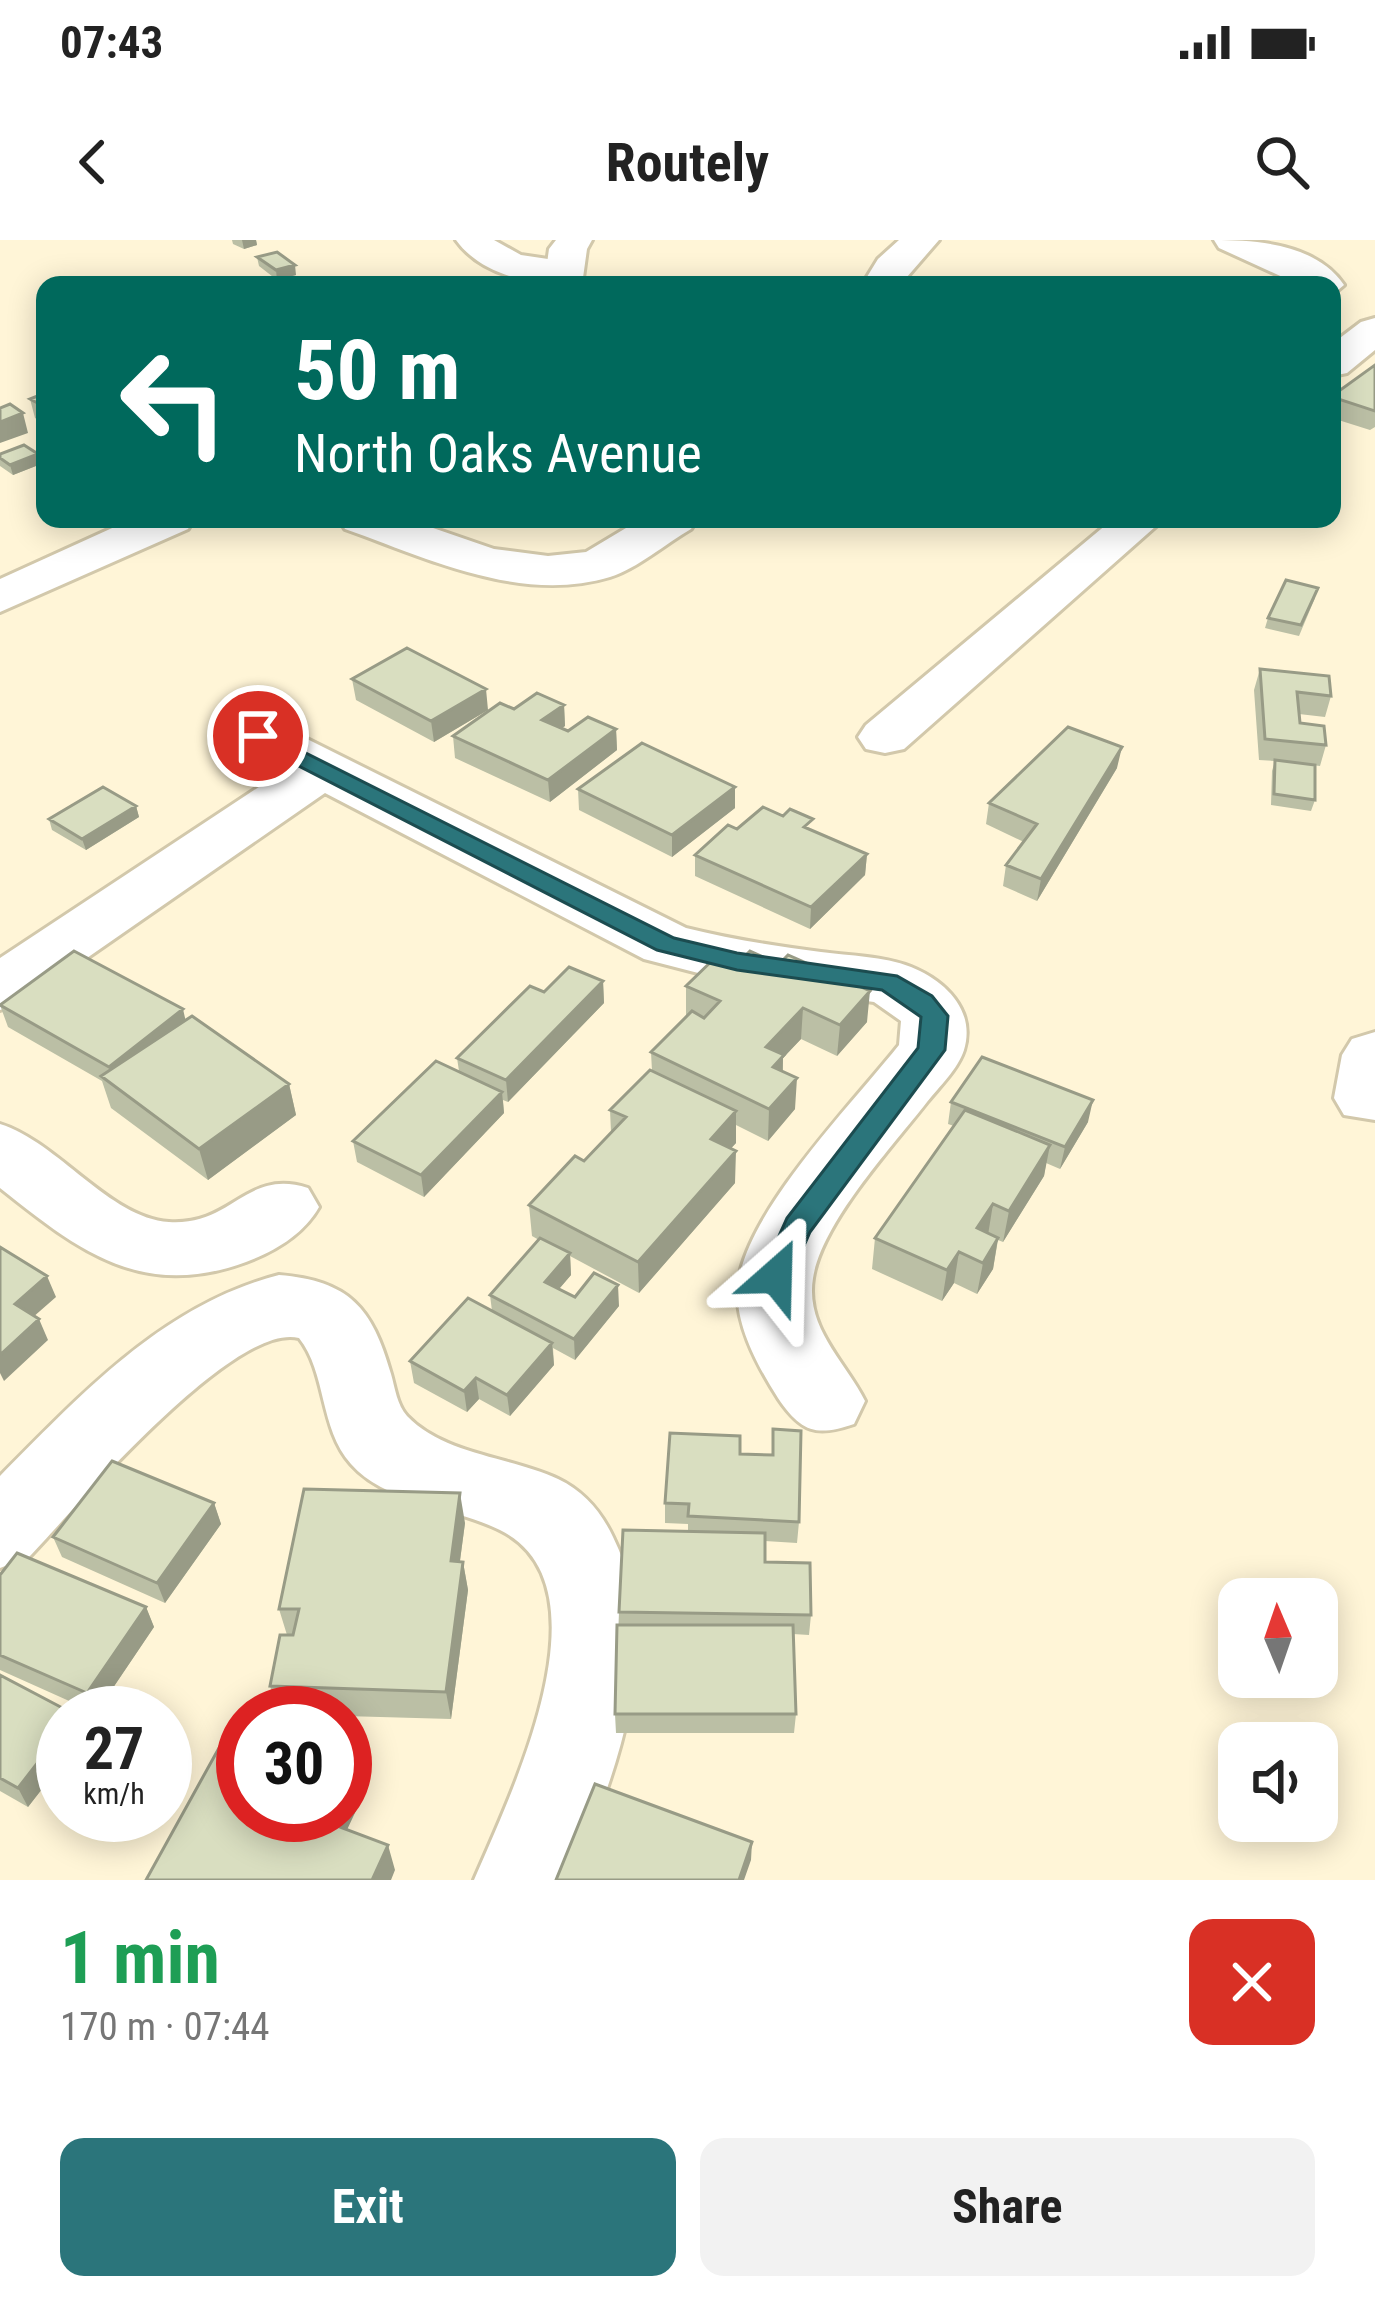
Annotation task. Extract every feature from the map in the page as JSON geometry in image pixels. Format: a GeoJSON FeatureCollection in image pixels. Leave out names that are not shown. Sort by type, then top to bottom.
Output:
{"type":"FeatureCollection","features":[{"type":"Feature","properties":{"kind":"street"},"geometry":{"type":"LineString","coordinates":[[474,240],[482,251],[500,260],[566,266]]}},
{"type":"Feature","properties":{"kind":"street"},"geometry":{"type":"LineString","coordinates":[[886,276],[921,240]]}},
{"type":"Feature","properties":{"kind":"street"},"geometry":{"type":"LineString","coordinates":[[1232,240],[1313,276]]}},
{"type":"Feature","properties":{"kind":"street"},"geometry":{"type":"LineString","coordinates":[[1341,296],[1375,320]]}},
{"type":"Feature","properties":{"kind":"street"},"geometry":{"type":"LineString","coordinates":[[1341,357],[1375,330]]}},
{"type":"Feature","properties":{"kind":"street"},"geometry":{"type":"LineString","coordinates":[[0,596],[151,528]]}},
{"type":"Feature","properties":{"kind":"street"},"geometry":{"type":"LineString","coordinates":[[387,528],[513,568],[563,570],[598,565],[646,528]]}},
{"type":"Feature","properties":{"kind":"street"},"geometry":{"type":"LineString","coordinates":[[454,547],[556,528]]}},
{"type":"Feature","properties":{"kind":"street"},"geometry":{"type":"LineString","coordinates":[[885,737],[1130,528]]}},
{"type":"Feature","properties":{"kind":"street"},"geometry":{"type":"LineString","coordinates":[[258,736],[666,944],[737,962],[888,982],[910,993],[934,1016],[931,1050],[797,1226],[776,1276],[781,1321],[807,1379],[826,1401]]}},
{"type":"Feature","properties":{"kind":"street"},"geometry":{"type":"LineString","coordinates":[[0,988],[320,771]]}},
{"type":"Feature","properties":{"kind":"street"},"geometry":{"type":"LineString","coordinates":[[0,1150],[131,1246],[166,1252],[200,1249],[229,1241],[283,1207]]}},
{"type":"Feature","properties":{"kind":"street"},"geometry":{"type":"LineString","coordinates":[[0,1531],[169,1368],[236,1316],[281,1304],[319,1312],[341,1333],[363,1415],[379,1442],[435,1471],[539,1509],[569,1532],[588,1569],[593,1647],[580,1728],[554,1814],[523,1880]]}},
{"type":"Feature","properties":{"kind":"building"},"geometry":{"type":"Polygon","coordinates":[[[277,252],[295,265],[276,270],[257,257],[277,252]]]}},
{"type":"Feature","properties":{"kind":"building"},"geometry":{"type":"Polygon","coordinates":[[[1375,365],[1375,411],[1341,400],[1341,390],[1375,365]]]}},
{"type":"Feature","properties":{"kind":"building"},"geometry":{"type":"Polygon","coordinates":[[[10,404],[23,413],[0,422],[0,408],[10,404]]]}},
{"type":"Feature","properties":{"kind":"building"},"geometry":{"type":"Polygon","coordinates":[[[24,445],[36,453],[10,465],[0,454],[24,445]]]}},
{"type":"Feature","properties":{"kind":"building"},"geometry":{"type":"Polygon","coordinates":[[[1286,580],[1318,588],[1301,625],[1268,618],[1286,580]]]}},
{"type":"Feature","properties":{"kind":"building"},"geometry":{"type":"Polygon","coordinates":[[[407,648],[486,689],[431,721],[352,679],[407,648]]]}},
{"type":"Feature","properties":{"kind":"building"},"geometry":{"type":"Polygon","coordinates":[[[1260,669],[1329,676],[1331,696],[1297,692],[1300,723],[1324,726],[1326,745],[1265,739],[1260,669]]]}},
{"type":"Feature","properties":{"kind":"building"},"geometry":{"type":"Polygon","coordinates":[[[537,693],[564,705],[542,720],[568,731],[588,717],[616,729],[548,780],[453,736],[500,703],[514,709],[537,693]]]}},
{"type":"Feature","properties":{"kind":"building"},"geometry":{"type":"Polygon","coordinates":[[[1068,727],[1122,747],[1041,879],[1006,865],[1037,824],[989,803],[1068,727]]]}},
{"type":"Feature","properties":{"kind":"building"},"geometry":{"type":"Polygon","coordinates":[[[642,743],[735,787],[672,835],[578,789],[642,743]]]}},
{"type":"Feature","properties":{"kind":"building"},"geometry":{"type":"Polygon","coordinates":[[[1275,760],[1315,765],[1315,800],[1274,794],[1275,760]]]}},
{"type":"Feature","properties":{"kind":"building"},"geometry":{"type":"Polygon","coordinates":[[[103,787],[136,806],[82,839],[49,819],[103,787]]]}},
{"type":"Feature","properties":{"kind":"building"},"geometry":{"type":"Polygon","coordinates":[[[763,807],[783,816],[790,809],[813,819],[804,827],[867,854],[811,907],[695,855],[728,825],[737,829],[763,807]]]}},
{"type":"Feature","properties":{"kind":"building"},"geometry":{"type":"Polygon","coordinates":[[[74,951],[183,1009],[109,1067],[0,1005],[74,951]]]}},
{"type":"Feature","properties":{"kind":"building"},"geometry":{"type":"Polygon","coordinates":[[[750,951],[779,964],[788,955],[870,991],[840,1025],[803,1008],[766,1047],[784,1055],[773,1067],[797,1078],[769,1109],[651,1052],[692,1011],[704,1018],[720,1001],[686,986],[720,953],[740,961],[750,951]]]}},
{"type":"Feature","properties":{"kind":"building"},"geometry":{"type":"Polygon","coordinates":[[[569,967],[603,981],[506,1080],[457,1058],[530,986],[544,992],[569,967]]]}},
{"type":"Feature","properties":{"kind":"building"},"geometry":{"type":"Polygon","coordinates":[[[192,1016],[289,1084],[199,1149],[101,1076],[192,1016]]]}},
{"type":"Feature","properties":{"kind":"building"},"geometry":{"type":"Polygon","coordinates":[[[982,1057],[1093,1100],[1065,1147],[951,1102],[982,1057]]]}},
{"type":"Feature","properties":{"kind":"building"},"geometry":{"type":"Polygon","coordinates":[[[436,1061],[502,1092],[421,1175],[353,1141],[436,1061]]]}},
{"type":"Feature","properties":{"kind":"building"},"geometry":{"type":"Polygon","coordinates":[[[650,1070],[736,1111],[711,1139],[736,1151],[638,1262],[529,1205],[575,1156],[584,1161],[626,1117],[610,1110],[650,1070]]]}},
{"type":"Feature","properties":{"kind":"building"},"geometry":{"type":"Polygon","coordinates":[[[965,1110],[1050,1145],[1009,1211],[993,1204],[977,1228],[998,1238],[983,1263],[959,1252],[947,1270],[875,1238],[965,1110]]]}},
{"type":"Feature","properties":{"kind":"building"},"geometry":{"type":"Polygon","coordinates":[[[540,1238],[570,1253],[545,1282],[575,1297],[594,1273],[618,1285],[574,1339],[490,1295],[540,1238]]]}},
{"type":"Feature","properties":{"kind":"building"},"geometry":{"type":"Polygon","coordinates":[[[0,1247],[47,1276],[15,1304],[39,1319],[0,1355],[0,1247]]]}},
{"type":"Feature","properties":{"kind":"building"},"geometry":{"type":"Polygon","coordinates":[[[468,1298],[552,1343],[507,1395],[476,1378],[464,1391],[410,1361],[468,1298]]]}},
{"type":"Feature","properties":{"kind":"building"},"geometry":{"type":"Polygon","coordinates":[[[773,1429],[801,1431],[799,1522],[688,1516],[689,1504],[665,1503],[670,1433],[740,1436],[740,1454],[773,1455],[773,1429]]]}},
{"type":"Feature","properties":{"kind":"building"},"geometry":{"type":"Polygon","coordinates":[[[112,1461],[214,1503],[157,1583],[53,1537],[112,1461]]]}},
{"type":"Feature","properties":{"kind":"building"},"geometry":{"type":"Polygon","coordinates":[[[304,1489],[460,1493],[451,1561],[463,1562],[446,1692],[270,1686],[280,1635],[293,1635],[299,1609],[279,1609],[304,1489]]]}},
{"type":"Feature","properties":{"kind":"building"},"geometry":{"type":"Polygon","coordinates":[[[623,1530],[765,1533],[765,1562],[810,1563],[811,1615],[619,1612],[623,1530]]]}},
{"type":"Feature","properties":{"kind":"building"},"geometry":{"type":"Polygon","coordinates":[[[17,1553],[146,1607],[92,1686],[71,1686],[0,1655],[0,1575],[17,1553]]]}},
{"type":"Feature","properties":{"kind":"building"},"geometry":{"type":"Polygon","coordinates":[[[617,1625],[793,1625],[796,1714],[615,1714],[617,1625]]]}},
{"type":"Feature","properties":{"kind":"building"},"geometry":{"type":"Polygon","coordinates":[[[0,1675],[36,1694],[36,1765],[18,1788],[0,1778],[0,1675]]]}},
{"type":"Feature","properties":{"kind":"building"},"geometry":{"type":"Polygon","coordinates":[[[216,1753],[216,1842],[372,1839],[388,1845],[372,1880],[146,1880],[167,1842],[192,1842],[192,1797],[216,1753]]]}},
{"type":"Feature","properties":{"kind":"building"},"geometry":{"type":"Polygon","coordinates":[[[595,1784],[752,1842],[739,1880],[556,1880],[595,1784]]]}},
{"type":"Feature","properties":{"kind":"route"},"geometry":{"type":"LineString","coordinates":[[258,736],[666,944],[737,962],[888,982],[923,1003],[934,1016],[931,1050],[797,1226],[776,1276]]}}]}
